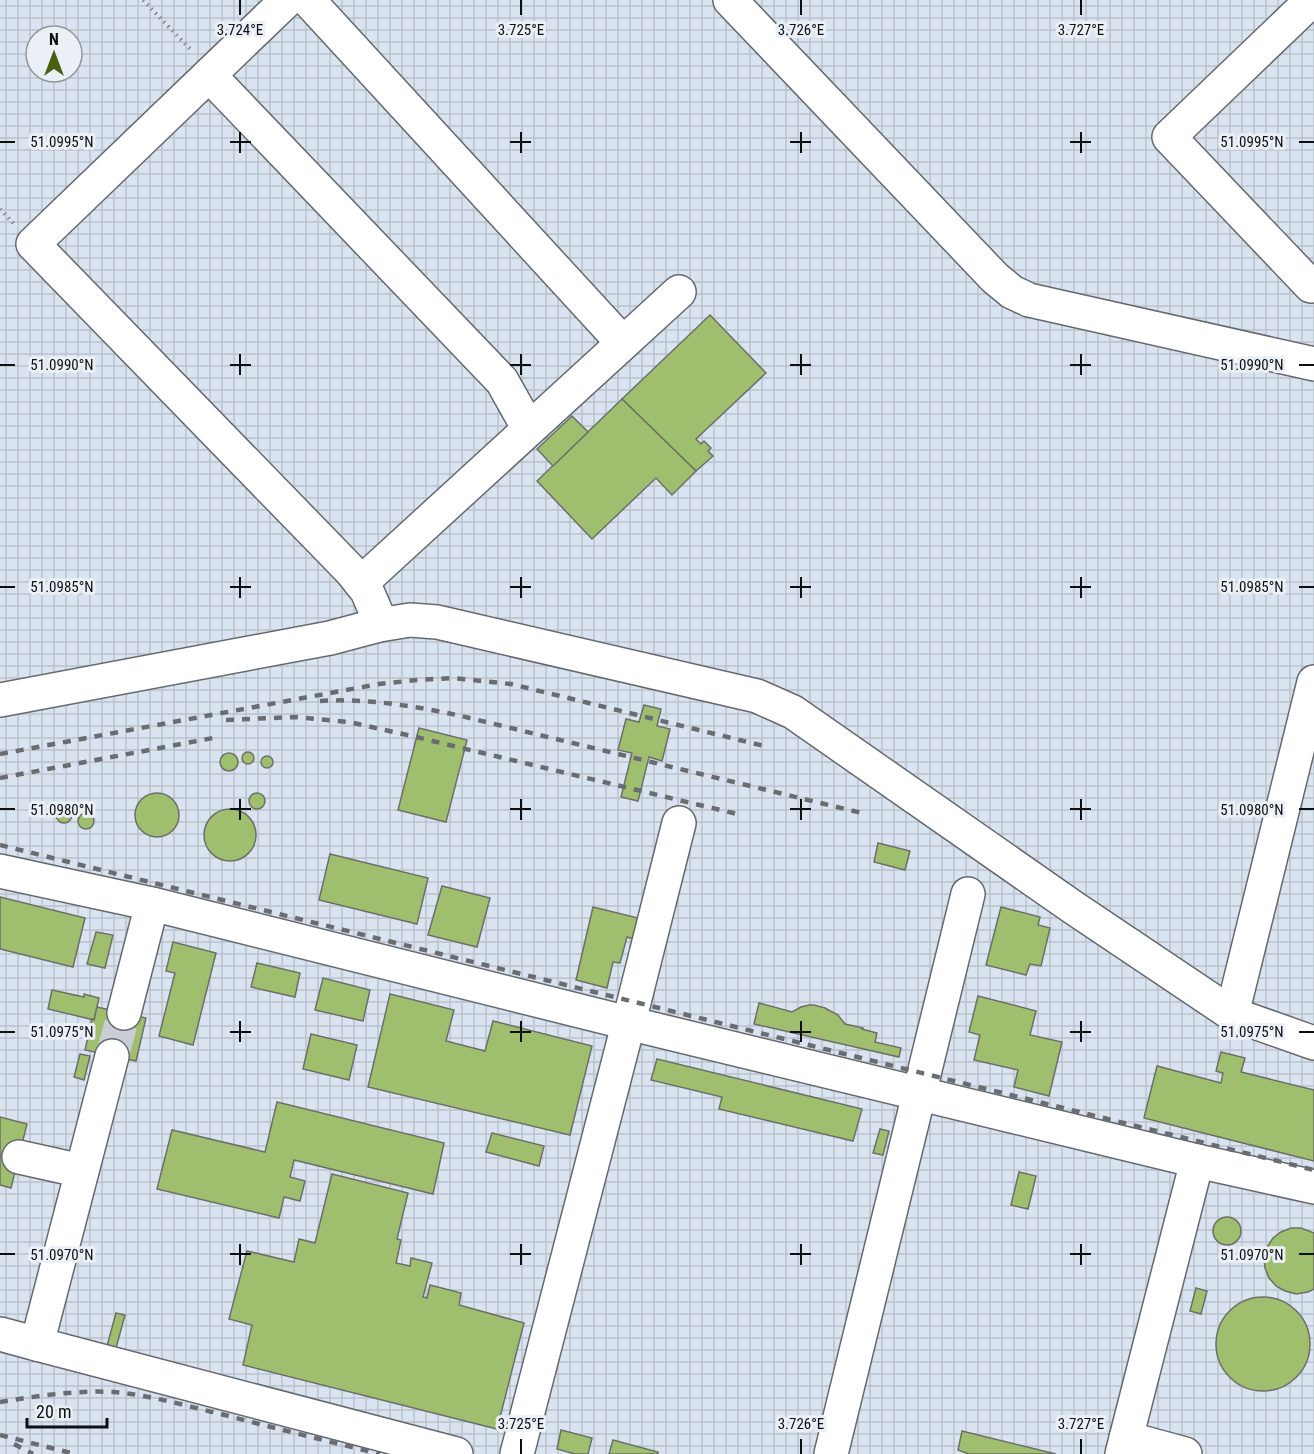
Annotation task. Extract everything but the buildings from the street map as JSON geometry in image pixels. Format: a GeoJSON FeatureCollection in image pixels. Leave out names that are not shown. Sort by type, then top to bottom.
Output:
{"type":"FeatureCollection","features":[{"type":"Feature","properties":{"kind":"lane"},"geometry":{"type":"LineString","coordinates":[[287,0],[33,244],[361,584],[367,591],[379,625]]}},
{"type":"Feature","properties":{"kind":"lane"},"geometry":{"type":"LineString","coordinates":[[308,0],[623,343]]}},
{"type":"Feature","properties":{"kind":"lane"},"geometry":{"type":"LineString","coordinates":[[730,0],[995,278],[1012,292],[1029,300],[1314,364]]}},
{"type":"Feature","properties":{"kind":"lane"},"geometry":{"type":"LineString","coordinates":[[1312,0],[1169,137],[1311,286],[1314,283]]}},
{"type":"Feature","properties":{"kind":"lane"},"geometry":{"type":"LineString","coordinates":[[211,74],[502,381],[529,429]]}},
{"type":"Feature","properties":{"kind":"lane"},"geometry":{"type":"LineString","coordinates":[[361,584],[679,292]]}},
{"type":"Feature","properties":{"kind":"lane"},"geometry":{"type":"LineString","coordinates":[[0,700],[330,638],[379,625],[410,620],[437,622],[757,696],[793,712],[1074,908],[1232,1014],[1314,1043]]}},
{"type":"Feature","properties":{"kind":"lane"},"geometry":{"type":"LineString","coordinates":[[1232,1014],[1314,682]]}},
{"type":"Feature","properties":{"kind":"lane"},"geometry":{"type":"LineString","coordinates":[[517,1454],[679,823]]}},
{"type":"Feature","properties":{"kind":"lane"},"geometry":{"type":"LineString","coordinates":[[0,871],[152,904],[919,1094],[1197,1161],[1314,1186]]}},
{"type":"Feature","properties":{"kind":"lane"},"geometry":{"type":"LineString","coordinates":[[831,1454],[968,894]]}},
{"type":"Feature","properties":{"kind":"lane"},"geometry":{"type":"LineString","coordinates":[[124,1013],[152,904]]}},
{"type":"Feature","properties":{"kind":"lane"},"geometry":{"type":"LineString","coordinates":[[37,1344],[112,1056]]}},
{"type":"Feature","properties":{"kind":"lane"},"geometry":{"type":"LineString","coordinates":[[19,1156],[82,1171]]}},
{"type":"Feature","properties":{"kind":"lane"},"geometry":{"type":"LineString","coordinates":[[1185,1454],[1124,1446],[1197,1161]]}},
{"type":"Feature","properties":{"kind":"lane"},"geometry":{"type":"LineString","coordinates":[[0,1334],[456,1454]]}},
{"type":"Feature","properties":{"kind":"path"},"geometry":{"type":"LineString","coordinates":[[143,0],[211,74]]}},
{"type":"Feature","properties":{"kind":"shaded area"},"geometry":{"type":"Polygon","coordinates":[[[0,0],[1314,0],[1314,1454],[0,1454],[0,0]]]}},
{"type":"Feature","properties":{"kind":"tunnel"},"geometry":{"type":"LineString","coordinates":[[112,1056],[124,1013]]}},
{"type":"Feature","properties":{"kind":"railway"},"geometry":{"type":"LineString","coordinates":[[0,754],[379,684],[453,678],[511,684],[764,746]]}},
{"type":"Feature","properties":{"kind":"railway"},"geometry":{"type":"LineString","coordinates":[[320,701],[389,703],[457,715],[866,814]]}},
{"type":"Feature","properties":{"kind":"railway"},"geometry":{"type":"LineString","coordinates":[[226,720],[294,717],[349,722],[737,814]]}},
{"type":"Feature","properties":{"kind":"railway"},"geometry":{"type":"LineString","coordinates":[[0,778],[213,738]]}},
{"type":"Feature","properties":{"kind":"railway"},"geometry":{"type":"LineString","coordinates":[[0,845],[1314,1170]]}},
{"type":"Feature","properties":{"kind":"railway"},"geometry":{"type":"LineString","coordinates":[[0,1402],[71,1393],[127,1393],[181,1404],[380,1454]]}},
{"type":"Feature","properties":{"kind":"railway"},"geometry":{"type":"LineString","coordinates":[[0,1435],[75,1454]]}},
{"type":"Feature","properties":{"kind":"railway"},"geometry":{"type":"LineString","coordinates":[[14,1444],[33,1454]]}}]}
